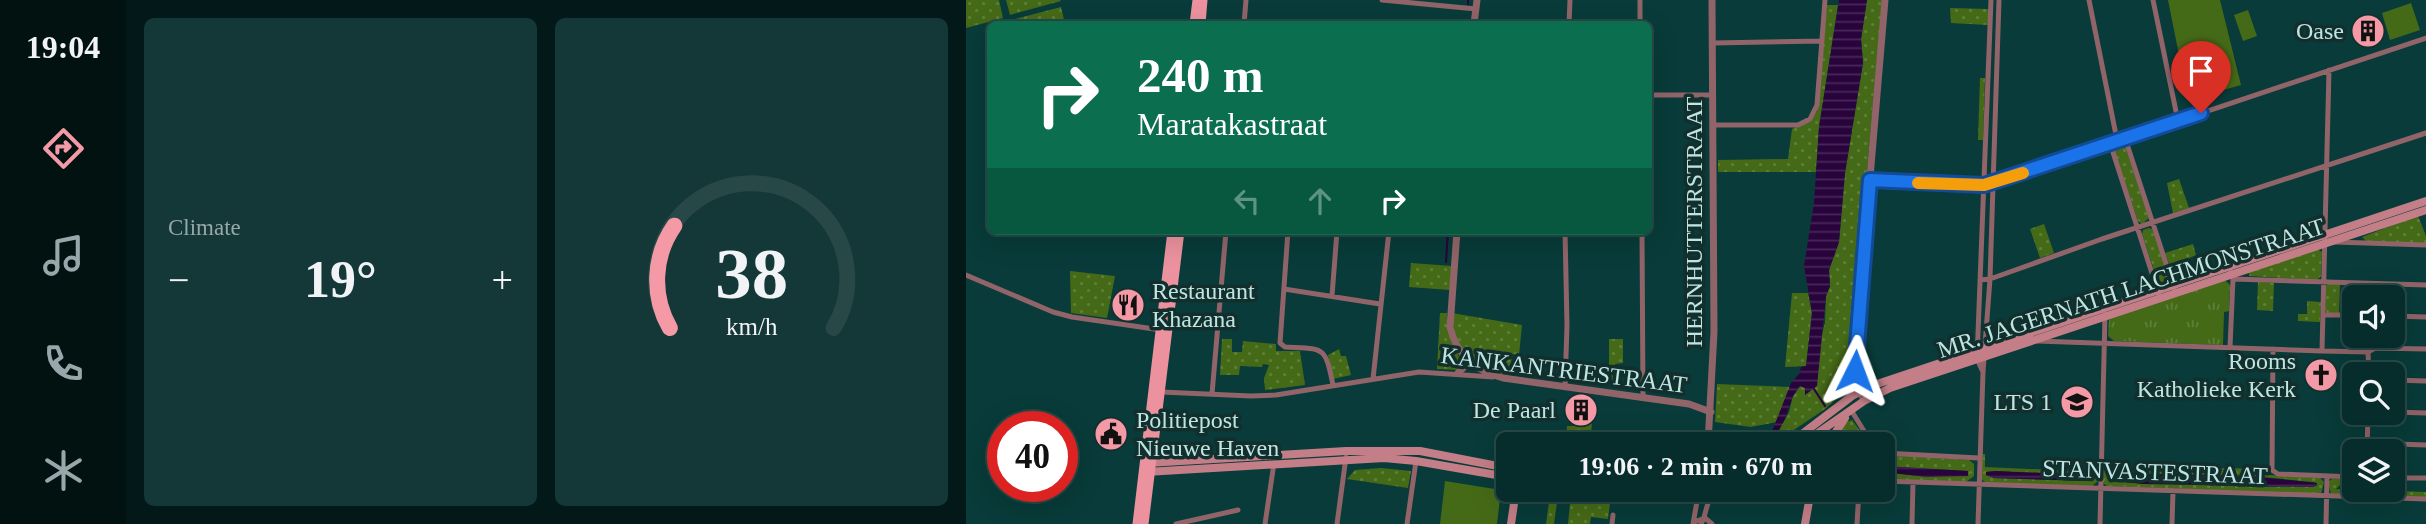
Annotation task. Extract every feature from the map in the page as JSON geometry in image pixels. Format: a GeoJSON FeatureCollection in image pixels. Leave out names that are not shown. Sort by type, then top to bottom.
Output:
{"type":"FeatureCollection","features":[{"type":"Feature","properties":{"kind":"main road"},"geometry":{"type":"LineString","coordinates":[[1194,21],[1196,0]]}},
{"type":"Feature","properties":{"kind":"main road"},"geometry":{"type":"LineString","coordinates":[[1201,21],[1203,0]]}},
{"type":"Feature","properties":{"kind":"main road","name":"MR. JAGERNATH LACHMONSTRAAT"},"geometry":{"type":"LineString","coordinates":[[1805,432],[1860,392],[2174,288],[2231,274],[2328,240],[2426,201]]}},
{"type":"Feature","properties":{"kind":"main road","name":"MR. JAGERNATH LACHMONSTRAAT"},"geometry":{"type":"LineString","coordinates":[[2328,240],[2426,211]]}},
{"type":"Feature","properties":{"kind":"main road"},"geometry":{"type":"LineString","coordinates":[[1137,524],[1161,392],[1172,235]]}},
{"type":"Feature","properties":{"kind":"main road"},"geometry":{"type":"LineString","coordinates":[[1144,524],[1164,330],[1179,235]]}},
{"type":"Feature","properties":{"kind":"main road","name":"MR. JAGERNATH LACHMONSTRAAT"},"geometry":{"type":"LineString","coordinates":[[1819,432],[1864,401],[1890,388],[1982,353],[2031,341],[2105,312]]}},
{"type":"Feature","properties":{"kind":"main road"},"geometry":{"type":"LineString","coordinates":[[1836,432],[1851,410]]}},
{"type":"Feature","properties":{"kind":"main road"},"geometry":{"type":"LineString","coordinates":[[1148,467],[1220,457],[1420,451],[1496,466]]}},
{"type":"Feature","properties":{"kind":"main road"},"geometry":{"type":"LineString","coordinates":[[1148,467],[1274,463],[1346,455],[1416,461],[1496,475]]}},
{"type":"Feature","properties":{"kind":"main road"},"geometry":{"type":"LineString","coordinates":[[1220,457],[1220,466]]}},
{"type":"Feature","properties":{"kind":"main road"},"geometry":{"type":"LineString","coordinates":[[1511,524],[1514,502]]}},
{"type":"Feature","properties":{"kind":"main road"},"geometry":{"type":"LineString","coordinates":[[1805,524],[1809,502]]}},
{"type":"Feature","properties":{"kind":"street"},"geometry":{"type":"LineString","coordinates":[[1244,21],[1246,0]]}},
{"type":"Feature","properties":{"kind":"street"},"geometry":{"type":"LineString","coordinates":[[1382,0],[1476,4]]}},
{"type":"Feature","properties":{"kind":"street"},"geometry":{"type":"LineString","coordinates":[[1569,21],[1570,0]]}},
{"type":"Feature","properties":{"kind":"street"},"geometry":{"type":"LineString","coordinates":[[1640,0],[1640,21]]}},
{"type":"Feature","properties":{"kind":"street","name":"HERNHUTTERSTRAAT"},"geometry":{"type":"LineString","coordinates":[[1709,432],[1714,332],[1712,0]]}},
{"type":"Feature","properties":{"kind":"street"},"geometry":{"type":"LineString","coordinates":[[1713,125],[1798,125],[1810,119],[1818,105],[1825,0]]}},
{"type":"Feature","properties":{"kind":"street"},"geometry":{"type":"LineString","coordinates":[[1864,401],[1856,379],[1855,355],[1885,0]]}},
{"type":"Feature","properties":{"kind":"street"},"geometry":{"type":"LineString","coordinates":[[1978,524],[1983,372],[1980,280],[1991,0]]}},
{"type":"Feature","properties":{"kind":"street"},"geometry":{"type":"LineString","coordinates":[[1982,353],[1990,279],[1998,0]]}},
{"type":"Feature","properties":{"kind":"street"},"geometry":{"type":"LineString","coordinates":[[2089,0],[2117,141]]}},
{"type":"Feature","properties":{"kind":"street"},"geometry":{"type":"LineString","coordinates":[[2153,0],[2178,121]]}},
{"type":"Feature","properties":{"kind":"street"},"geometry":{"type":"LineString","coordinates":[[1870,180],[1984,185],[1993,183],[2426,38]]}},
{"type":"Feature","properties":{"kind":"street"},"geometry":{"type":"LineString","coordinates":[[1713,43],[1822,41]]}},
{"type":"Feature","properties":{"kind":"street"},"geometry":{"type":"LineString","coordinates":[[2322,351],[2328,240],[2329,70]]}},
{"type":"Feature","properties":{"kind":"street"},"geometry":{"type":"LineString","coordinates":[[1652,95],[1713,95]]}},
{"type":"Feature","properties":{"kind":"street"},"geometry":{"type":"LineString","coordinates":[[1980,280],[1990,279],[2426,133]]}},
{"type":"Feature","properties":{"kind":"street"},"geometry":{"type":"LineString","coordinates":[[2125,138],[2174,288]]}},
{"type":"Feature","properties":{"kind":"street"},"geometry":{"type":"LineString","coordinates":[[2110,143],[2159,293]]}},
{"type":"Feature","properties":{"kind":"street"},"geometry":{"type":"LineString","coordinates":[[1212,394],[1227,235]]}},
{"type":"Feature","properties":{"kind":"street"},"geometry":{"type":"LineString","coordinates":[[1288,235],[1282,346],[1314,348],[1327,355],[1333,385]]}},
{"type":"Feature","properties":{"kind":"street"},"geometry":{"type":"LineString","coordinates":[[1332,296],[1337,235]]}},
{"type":"Feature","properties":{"kind":"street"},"geometry":{"type":"LineString","coordinates":[[1373,379],[1389,235]]}},
{"type":"Feature","properties":{"kind":"street"},"geometry":{"type":"LineString","coordinates":[[1457,235],[1450,327],[1456,345],[1475,367],[1503,378]]}},
{"type":"Feature","properties":{"kind":"street"},"geometry":{"type":"LineString","coordinates":[[1565,235],[1565,387]]}},
{"type":"Feature","properties":{"kind":"street"},"geometry":{"type":"LineString","coordinates":[[1643,235],[1643,398]]}},
{"type":"Feature","properties":{"kind":"street"},"geometry":{"type":"LineString","coordinates":[[2328,240],[2426,245]]}},
{"type":"Feature","properties":{"kind":"street"},"geometry":{"type":"LineString","coordinates":[[2230,347],[2231,274],[2324,283],[2426,285]]}},
{"type":"Feature","properties":{"kind":"street"},"geometry":{"type":"LineString","coordinates":[[966,275],[1062,314],[1164,330]]}},
{"type":"Feature","properties":{"kind":"street"},"geometry":{"type":"LineString","coordinates":[[1284,289],[1381,304]]}},
{"type":"Feature","properties":{"kind":"street"},"geometry":{"type":"LineString","coordinates":[[2100,524],[2105,312]]}},
{"type":"Feature","properties":{"kind":"street"},"geometry":{"type":"LineString","coordinates":[[2323,314],[2342,315]]}},
{"type":"Feature","properties":{"kind":"street"},"geometry":{"type":"LineString","coordinates":[[2405,316],[2426,317]]}},
{"type":"Feature","properties":{"kind":"street"},"geometry":{"type":"LineString","coordinates":[[2031,341],[2368,352],[2375,348],[2426,349]]}},
{"type":"Feature","properties":{"kind":"street"},"geometry":{"type":"LineString","coordinates":[[2273,349],[2272,470],[2278,474],[2342,477]]}},
{"type":"Feature","properties":{"kind":"street"},"geometry":{"type":"LineString","coordinates":[[2368,352],[2368,362]]}},
{"type":"Feature","properties":{"kind":"street"},"geometry":{"type":"LineString","coordinates":[[1458,373],[1466,365],[1463,355]]}},
{"type":"Feature","properties":{"kind":"street","name":"KANKANTRIESTRAAT"},"geometry":{"type":"LineString","coordinates":[[1161,392],[1276,395],[1419,372],[1458,373],[1689,404],[1711,412]]}},
{"type":"Feature","properties":{"kind":"street"},"geometry":{"type":"LineString","coordinates":[[1856,379],[1860,392]]}},
{"type":"Feature","properties":{"kind":"street"},"geometry":{"type":"LineString","coordinates":[[2405,380],[2426,381]]}},
{"type":"Feature","properties":{"kind":"street"},"geometry":{"type":"LineString","coordinates":[[1689,404],[1704,403],[1712,397]]}},
{"type":"Feature","properties":{"kind":"street"},"geometry":{"type":"LineString","coordinates":[[1851,410],[1865,432]]}},
{"type":"Feature","properties":{"kind":"street"},"geometry":{"type":"LineString","coordinates":[[2405,412],[2426,413]]}},
{"type":"Feature","properties":{"kind":"street"},"geometry":{"type":"LineString","coordinates":[[2405,444],[2426,445]]}},
{"type":"Feature","properties":{"kind":"street"},"geometry":{"type":"LineString","coordinates":[[1895,454],[1979,458]]}},
{"type":"Feature","properties":{"kind":"street"},"geometry":{"type":"LineString","coordinates":[[1337,524],[1346,455]]}},
{"type":"Feature","properties":{"kind":"street"},"geometry":{"type":"LineString","coordinates":[[1407,524],[1416,461]]}},
{"type":"Feature","properties":{"kind":"street"},"geometry":{"type":"LineString","coordinates":[[1265,524],[1274,463]]}},
{"type":"Feature","properties":{"kind":"street"},"geometry":{"type":"LineString","coordinates":[[2326,524],[2327,476]]}},
{"type":"Feature","properties":{"kind":"street"},"geometry":{"type":"LineString","coordinates":[[2405,478],[2426,478]]}},
{"type":"Feature","properties":{"kind":"street","name":"STANVASTESTRAAT"},"geometry":{"type":"LineString","coordinates":[[1895,481],[2426,499]]}},
{"type":"Feature","properties":{"kind":"street"},"geometry":{"type":"LineString","coordinates":[[1912,524],[1913,482]]}},
{"type":"Feature","properties":{"kind":"street"},"geometry":{"type":"LineString","coordinates":[[2172,524],[2173,491]]}},
{"type":"Feature","properties":{"kind":"street"},"geometry":{"type":"LineString","coordinates":[[1698,502],[1694,523],[1703,521],[1713,524]]}},
{"type":"Feature","properties":{"kind":"street"},"geometry":{"type":"LineString","coordinates":[[1703,521],[1709,502]]}},
{"type":"Feature","properties":{"kind":"street"},"geometry":{"type":"LineString","coordinates":[[1857,524],[1858,502]]}},
{"type":"Feature","properties":{"kind":"street"},"geometry":{"type":"LineString","coordinates":[[1176,524],[1238,510]]}},
{"type":"Feature","properties":{"kind":"street"},"geometry":{"type":"LineString","coordinates":[[1612,524],[1613,515]]}},
{"type":"Feature","properties":{"kind":"green space"},"geometry":{"type":"Polygon","coordinates":[[[966,0],[999,0],[1003,18],[966,28],[966,0]]]}},
{"type":"Feature","properties":{"kind":"green space"},"geometry":{"type":"Polygon","coordinates":[[[1006,0],[1060,0],[1061,1],[1010,15],[1006,0]]]}},
{"type":"Feature","properties":{"kind":"green space"},"geometry":{"type":"Polygon","coordinates":[[[1867,0],[1882,0],[1848,389],[1825,409],[1791,432],[1778,432],[1800,386],[1806,388],[1805,393],[1825,323],[1826,296],[1830,286],[1829,270],[1839,242],[1845,173],[1863,63],[1861,39],[1867,0]]]}},
{"type":"Feature","properties":{"kind":"green space"},"geometry":{"type":"Polygon","coordinates":[[[2168,0],[2220,0],[2241,85],[2188,100],[2168,0]]]}},
{"type":"Feature","properties":{"kind":"green space"},"geometry":{"type":"Polygon","coordinates":[[[2411,3],[2420,30],[2390,40],[2382,13],[2411,3]]]}},
{"type":"Feature","properties":{"kind":"green space"},"geometry":{"type":"Polygon","coordinates":[[[1827,5],[1838,5],[1819,127],[1816,172],[1718,172],[1718,160],[1788,159],[1792,129],[1813,117],[1817,111],[1827,5]]]}},
{"type":"Feature","properties":{"kind":"green space"},"geometry":{"type":"Polygon","coordinates":[[[1061,7],[1064,21],[1011,21],[1061,7]]]}},
{"type":"Feature","properties":{"kind":"green space"},"geometry":{"type":"Polygon","coordinates":[[[1950,8],[1988,9],[1988,25],[1951,23],[1950,8]]]}},
{"type":"Feature","properties":{"kind":"green space"},"geometry":{"type":"Polygon","coordinates":[[[2248,10],[2257,36],[2243,41],[2234,15],[2248,10]]]}},
{"type":"Feature","properties":{"kind":"green space"},"geometry":{"type":"Polygon","coordinates":[[[1980,78],[1985,78],[1983,140],[1978,140],[1980,78]]]}},
{"type":"Feature","properties":{"kind":"green space"},"geometry":{"type":"Polygon","coordinates":[[[2125,146],[2149,218],[2142,224],[2138,221],[2115,153],[2115,149],[2125,146]]]}},
{"type":"Feature","properties":{"kind":"green space"},"geometry":{"type":"Polygon","coordinates":[[[2179,179],[2189,208],[2173,213],[2167,183],[2179,179]]]}},
{"type":"Feature","properties":{"kind":"green space"},"geometry":{"type":"Polygon","coordinates":[[[2416,216],[2426,236],[2426,243],[2366,241],[2362,237],[2416,216]]]}},
{"type":"Feature","properties":{"kind":"green space"},"geometry":{"type":"Polygon","coordinates":[[[2044,224],[2054,253],[2040,258],[2030,229],[2044,224]]]}},
{"type":"Feature","properties":{"kind":"green space"},"geometry":{"type":"Polygon","coordinates":[[[2152,229],[2169,278],[2167,283],[2158,282],[2142,234],[2143,230],[2152,229]]]}},
{"type":"Feature","properties":{"kind":"green space"},"geometry":{"type":"Polygon","coordinates":[[[2193,244],[2196,255],[2187,259],[2193,276],[2175,279],[2165,253],[2193,244]]]}},
{"type":"Feature","properties":{"kind":"green space"},"geometry":{"type":"Polygon","coordinates":[[[2317,249],[2322,252],[2321,276],[2317,280],[2249,276],[2249,272],[2317,249]]]}},
{"type":"Feature","properties":{"kind":"green space"},"geometry":{"type":"Polygon","coordinates":[[[1411,263],[1452,266],[1450,290],[1409,287],[1411,263]]]}},
{"type":"Feature","properties":{"kind":"green space"},"geometry":{"type":"Polygon","coordinates":[[[1070,271],[1115,276],[1107,318],[1071,313],[1070,271]]]}},
{"type":"Feature","properties":{"kind":"green space"},"geometry":{"type":"Polygon","coordinates":[[[2225,280],[2230,285],[2229,311],[2224,312],[2223,345],[2114,341],[2108,336],[2109,319],[2225,280]]]}},
{"type":"Feature","properties":{"kind":"green space"},"geometry":{"type":"Polygon","coordinates":[[[2258,282],[2274,283],[2273,311],[2257,310],[2258,282]]]}},
{"type":"Feature","properties":{"kind":"green space"},"geometry":{"type":"Polygon","coordinates":[[[2328,284],[2340,284],[2339,313],[2327,313],[2325,310],[2328,284]]]}},
{"type":"Feature","properties":{"kind":"green space"},"geometry":{"type":"Polygon","coordinates":[[[1792,293],[1808,293],[1812,313],[1806,366],[1785,367],[1792,293]]]}},
{"type":"Feature","properties":{"kind":"green space"},"geometry":{"type":"Polygon","coordinates":[[[2307,301],[2321,302],[2320,322],[2298,321],[2298,314],[2307,314],[2307,301]]]}},
{"type":"Feature","properties":{"kind":"green space"},"geometry":{"type":"Polygon","coordinates":[[[1440,313],[1447,313],[1450,335],[1462,366],[1460,370],[1437,369],[1440,313]]]}},
{"type":"Feature","properties":{"kind":"green space"},"geometry":{"type":"Polygon","coordinates":[[[1452,313],[1522,325],[1519,355],[1512,354],[1510,375],[1487,369],[1469,356],[1456,337],[1452,313]]]}},
{"type":"Feature","properties":{"kind":"green space"},"geometry":{"type":"Polygon","coordinates":[[[1222,339],[1232,339],[1232,352],[1242,352],[1243,341],[1276,344],[1276,351],[1300,351],[1305,385],[1265,390],[1264,378],[1269,365],[1263,364],[1262,367],[1240,366],[1239,375],[1220,375],[1222,339]]]}},
{"type":"Feature","properties":{"kind":"green space"},"geometry":{"type":"Polygon","coordinates":[[[1609,339],[1623,339],[1623,363],[1615,364],[1615,386],[1609,385],[1609,339]]]}},
{"type":"Feature","properties":{"kind":"green space"},"geometry":{"type":"Polygon","coordinates":[[[1339,349],[1341,356],[1346,356],[1351,375],[1333,379],[1328,355],[1339,349]]]}},
{"type":"Feature","properties":{"kind":"green space"},"geometry":{"type":"Polygon","coordinates":[[[1717,384],[1790,387],[1777,422],[1751,427],[1715,422],[1717,384]]]}},
{"type":"Feature","properties":{"kind":"green space"},"geometry":{"type":"Polygon","coordinates":[[[1585,411],[1593,412],[1591,432],[1567,432],[1567,426],[1583,426],[1585,411]]]}},
{"type":"Feature","properties":{"kind":"green space"},"geometry":{"type":"Polygon","coordinates":[[[1852,420],[1861,432],[1839,432],[1846,422],[1852,420]]]}},
{"type":"Feature","properties":{"kind":"green space"},"geometry":{"type":"Polygon","coordinates":[[[1980,454],[1985,454],[1985,467],[2099,472],[2098,481],[2092,486],[1987,483],[1982,480],[1980,454]],[[1995,471],[1987,472],[1986,475],[1994,478],[2092,481],[2093,477],[1995,471]]]}},
{"type":"Feature","properties":{"kind":"green space"},"geometry":{"type":"Polygon","coordinates":[[[1895,456],[1969,460],[1974,464],[1974,476],[1966,482],[1895,479],[1895,473],[1928,477],[1968,471],[1895,467],[1895,456]]]}},
{"type":"Feature","properties":{"kind":"green space"},"geometry":{"type":"Polygon","coordinates":[[[2169,467],[2268,469],[2269,475],[2320,478],[2324,482],[2321,494],[2107,486],[2103,483],[2103,470],[2169,471],[2169,467]],[[2110,476],[2114,482],[2260,487],[2317,486],[2317,483],[2313,482],[2251,476],[2110,476]]]}},
{"type":"Feature","properties":{"kind":"green space"},"geometry":{"type":"Polygon","coordinates":[[[1381,468],[1411,471],[1408,488],[1347,479],[1355,470],[1381,468]]]}},
{"type":"Feature","properties":{"kind":"green space"},"geometry":{"type":"Polygon","coordinates":[[[2342,479],[2336,489],[2342,489],[2342,494],[2331,494],[2328,482],[2342,479]]]}},
{"type":"Feature","properties":{"kind":"green space"},"geometry":{"type":"Polygon","coordinates":[[[1445,481],[1496,489],[1496,502],[1500,502],[1497,524],[1440,524],[1445,481]]]}},
{"type":"Feature","properties":{"kind":"green space"},"geometry":{"type":"Polygon","coordinates":[[[2405,491],[2426,492],[2426,497],[2405,496],[2405,491]]]}},
{"type":"Feature","properties":{"kind":"green space"},"geometry":{"type":"Polygon","coordinates":[[[1549,502],[1557,502],[1554,524],[1546,524],[1549,502]]]}},
{"type":"Feature","properties":{"kind":"green space"},"geometry":{"type":"Polygon","coordinates":[[[1557,502],[1610,502],[1608,519],[1591,517],[1590,524],[1568,524],[1570,504],[1557,502]]]}},
{"type":"Feature","properties":{"kind":"shaded area"},"geometry":{"type":"Polygon","coordinates":[[[1839,0],[1867,0],[1861,39],[1863,63],[1845,173],[1839,242],[1829,270],[1830,286],[1826,296],[1817,386],[1805,395],[1805,388],[1800,386],[1778,432],[1772,432],[1791,383],[1801,367],[1806,366],[1812,313],[1804,266],[1814,203],[1819,127],[1839,0]]]}},
{"type":"Feature","properties":{"kind":"shaded area"},"geometry":{"type":"Polygon","coordinates":[[[1895,467],[1968,471],[1968,476],[1928,477],[1895,473],[1895,467]]]}},
{"type":"Feature","properties":{"kind":"shaded area"},"geometry":{"type":"Polygon","coordinates":[[[1986,472],[2093,477],[2092,481],[1994,478],[1986,475],[1986,472]]]}},
{"type":"Feature","properties":{"kind":"shaded area"},"geometry":{"type":"Polygon","coordinates":[[[2114,475],[2251,476],[2317,483],[2314,487],[2142,484],[2110,480],[2110,476],[2114,475]]]}},
{"type":"Feature","properties":{"kind":"waterway"},"geometry":{"type":"LineString","coordinates":[[1446,262],[1448,235]]}},
{"type":"Feature","properties":{"kind":"waterway"},"geometry":{"type":"LineString","coordinates":[[1814,389],[1825,406]]}},
{"type":"Feature","properties":{"kind":"slow traffic"},"geometry":{"type":"LineString","coordinates":[[1918,183],[1984,185],[2023,173]]}},
{"type":"Feature","properties":{"kind":"place","name":"Oase"},"geometry":{"type":"Point","coordinates":[2368,31]}},
{"type":"Feature","properties":{"kind":"place","name":"Restaurant Khazana"},"geometry":{"type":"Point","coordinates":[1128,305]}},
{"type":"Feature","properties":{"kind":"place","name":"Rooms Katholieke Kerk"},"geometry":{"type":"Point","coordinates":[2321,375]}},
{"type":"Feature","properties":{"kind":"place","name":"LTS 1"},"geometry":{"type":"Point","coordinates":[2077,402]}},
{"type":"Feature","properties":{"kind":"place","name":"De Paarl"},"geometry":{"type":"Point","coordinates":[1581,410]}},
{"type":"Feature","properties":{"kind":"place","name":"Politiepost Nieuwe Haven"},"geometry":{"type":"Point","coordinates":[1111,434]}},
{"type":"Feature","properties":{"kind":"route"},"geometry":{"type":"LineString","coordinates":[[1855,371],[1870,180],[1984,185],[2201,113]]}}]}
